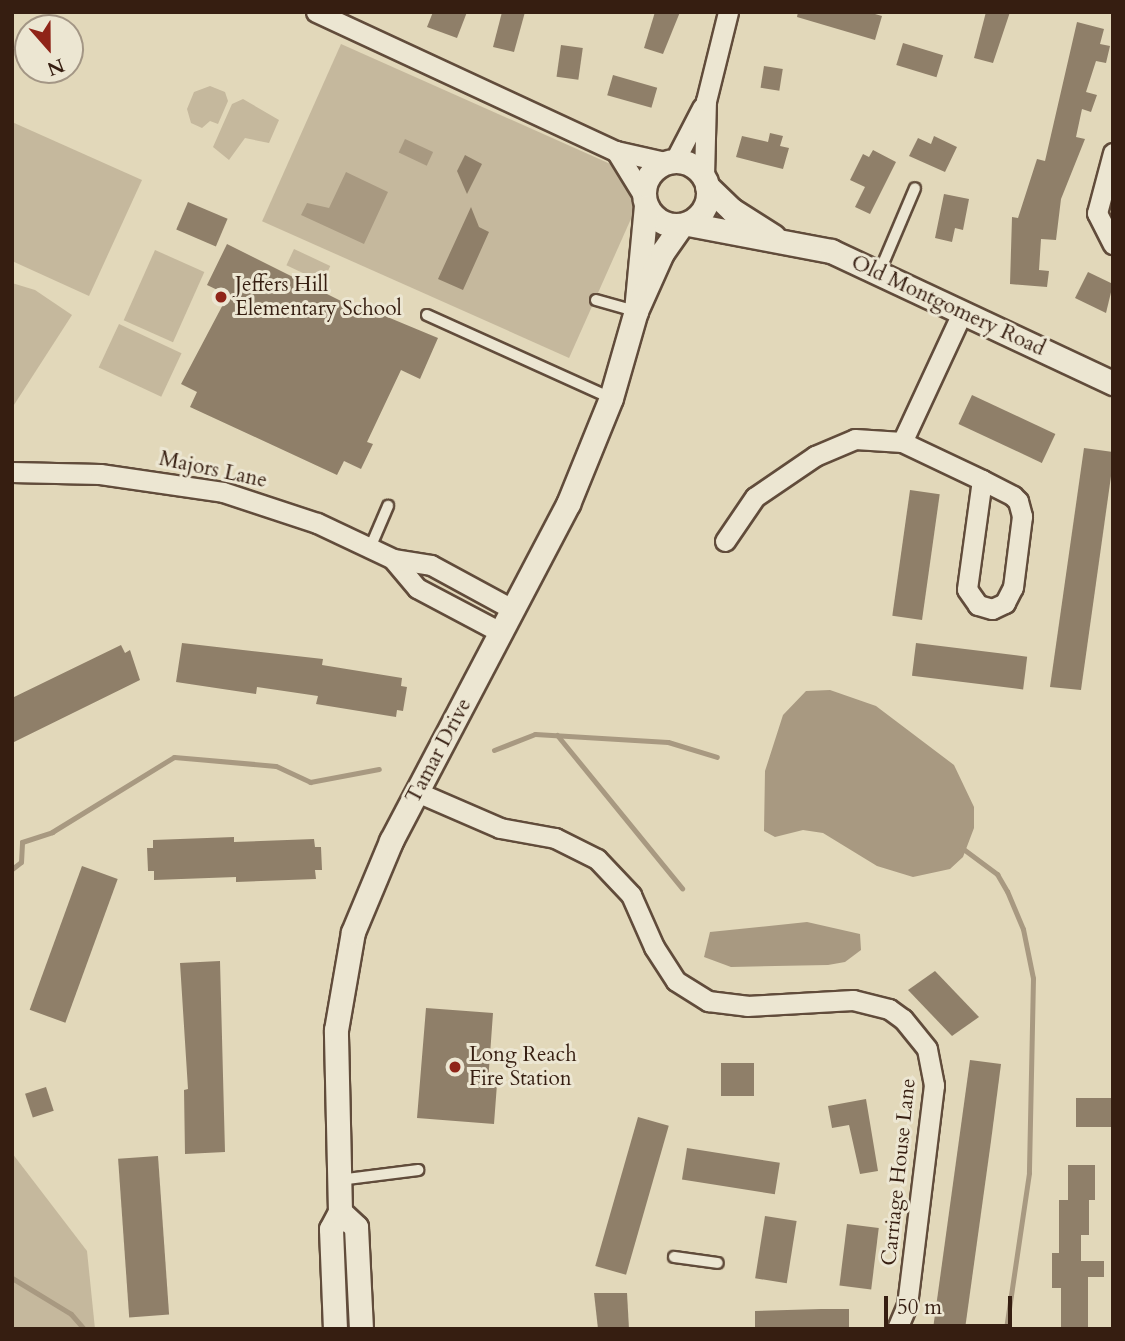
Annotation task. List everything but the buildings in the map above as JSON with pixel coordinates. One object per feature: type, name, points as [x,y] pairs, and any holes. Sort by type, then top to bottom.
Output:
[{"type":"street","points":[[316,12],[342,17],[615,151],[670,161],[706,181]]},
{"type":"street","points":[[615,151],[644,201],[661,223],[684,225],[706,205],[706,101],[728,12]]},
{"type":"street","points":[[644,201],[650,174],[670,161],[706,101]]},
{"type":"street","points":[[1113,153],[1097,213],[1113,244]]},
{"type":"street","name":"Old Montgomery Road","points":[[706,181],[732,210],[779,240]]},
{"type":"street","name":"Tamar Drive","points":[[636,312],[644,201]]},
{"type":"street","name":"Old Montgomery Road","points":[[684,225],[831,251],[1113,383]]},
{"type":"street","name":"Tamar Drive","points":[[335,1329],[331,1230],[340,1212],[336,1030],[342,978],[370,888],[417,792],[568,505],[611,398],[636,312],[662,253],[684,225]]},
{"type":"street","points":[[902,442],[962,313]]},
{"type":"street","points":[[724,541],[755,496],[815,456],[855,439],[902,442],[982,480],[1013,496],[1022,516],[1013,587],[1006,603],[992,609],[978,605],[967,589],[982,480]]},
{"type":"street","name":"Majors Lane","points":[[12,472],[183,483],[265,503],[393,559],[431,565],[514,610]]},
{"type":"street","name":"Majors Lane","points":[[393,559],[416,589],[502,633]]},
{"type":"street","name":"Carriage House Lane","points":[[417,792],[500,828],[555,838],[597,859],[631,895],[653,947],[677,981],[708,1001],[747,1006],[853,1000],[889,1009],[904,1019],[927,1049],[934,1085],[907,1305],[897,1329]]},
{"type":"street","name":"Tamar Drive","points":[[340,1212],[356,1227],[361,1329]]},
{"type":"lane","points":[[879,274],[915,188]]},
{"type":"lane","points":[[596,299],[636,312]]},
{"type":"lane","points":[[427,315],[611,398]]},
{"type":"lane","points":[[370,548],[388,506]]},
{"type":"lane","points":[[338,1180],[418,1170]]},
{"type":"lane","points":[[674,1257],[718,1264]]},
{"type":"shaded area","points":[[341,44],[648,181],[569,358],[262,221]]},
{"type":"shaded area","points":[[210,86],[225,92],[228,101],[218,124],[210,121],[202,128],[191,123],[187,109],[194,92]]},
{"type":"shaded area","points":[[243,99],[279,120],[269,143],[245,138],[229,160],[213,147],[232,104]]},
{"type":"shaded area","points":[[12,122],[142,180],[89,296],[12,261]]},
{"type":"shaded area","points":[[405,139],[433,152],[427,166],[399,153]]},
{"type":"shaded area","points":[[346,172],[388,192],[364,244],[301,215],[307,203],[329,208]]},
{"type":"shaded area","points":[[294,249],[330,266],[323,282],[286,265]]},
{"type":"shaded area","points":[[155,250],[204,272],[173,342],[124,320]]},
{"type":"shaded area","points":[[12,283],[35,290],[72,315],[12,408]]},
{"type":"shaded area","points":[[119,324],[182,353],[161,397],[99,368]]},
{"type":"shaded area","points":[[830,690],[876,706],[954,765],[974,807],[974,828],[963,857],[950,869],[913,877],[877,866],[823,833],[803,830],[775,837],[764,831],[765,771],[783,715],[806,691]]},
{"type":"shaded area","points":[[807,922],[860,934],[861,950],[845,962],[828,965],[731,967],[704,957],[710,932]]},
{"type":"shaded area","points":[[12,1153],[87,1251],[95,1329],[12,1329]]},
{"type":"waterway","points":[[494,750],[535,734],[668,742],[717,757]]},
{"type":"waterway","points":[[557,735],[682,888]]},
{"type":"waterway","points":[[12,869],[21,862],[22,842],[52,832],[174,757],[276,766],[310,782],[379,769]]},
{"type":"waterway","points":[[962,848],[997,874],[1007,891],[1023,929],[1033,978],[1029,1173],[1006,1329]]},
{"type":"waterway","points":[[12,1278],[71,1314],[84,1329]]},
{"type":"place","name":"Jeffers Hill Elementary School","points":[[221,297]]},
{"type":"place","name":"Long Reach Fire Station","points":[[455,1067]]}]
